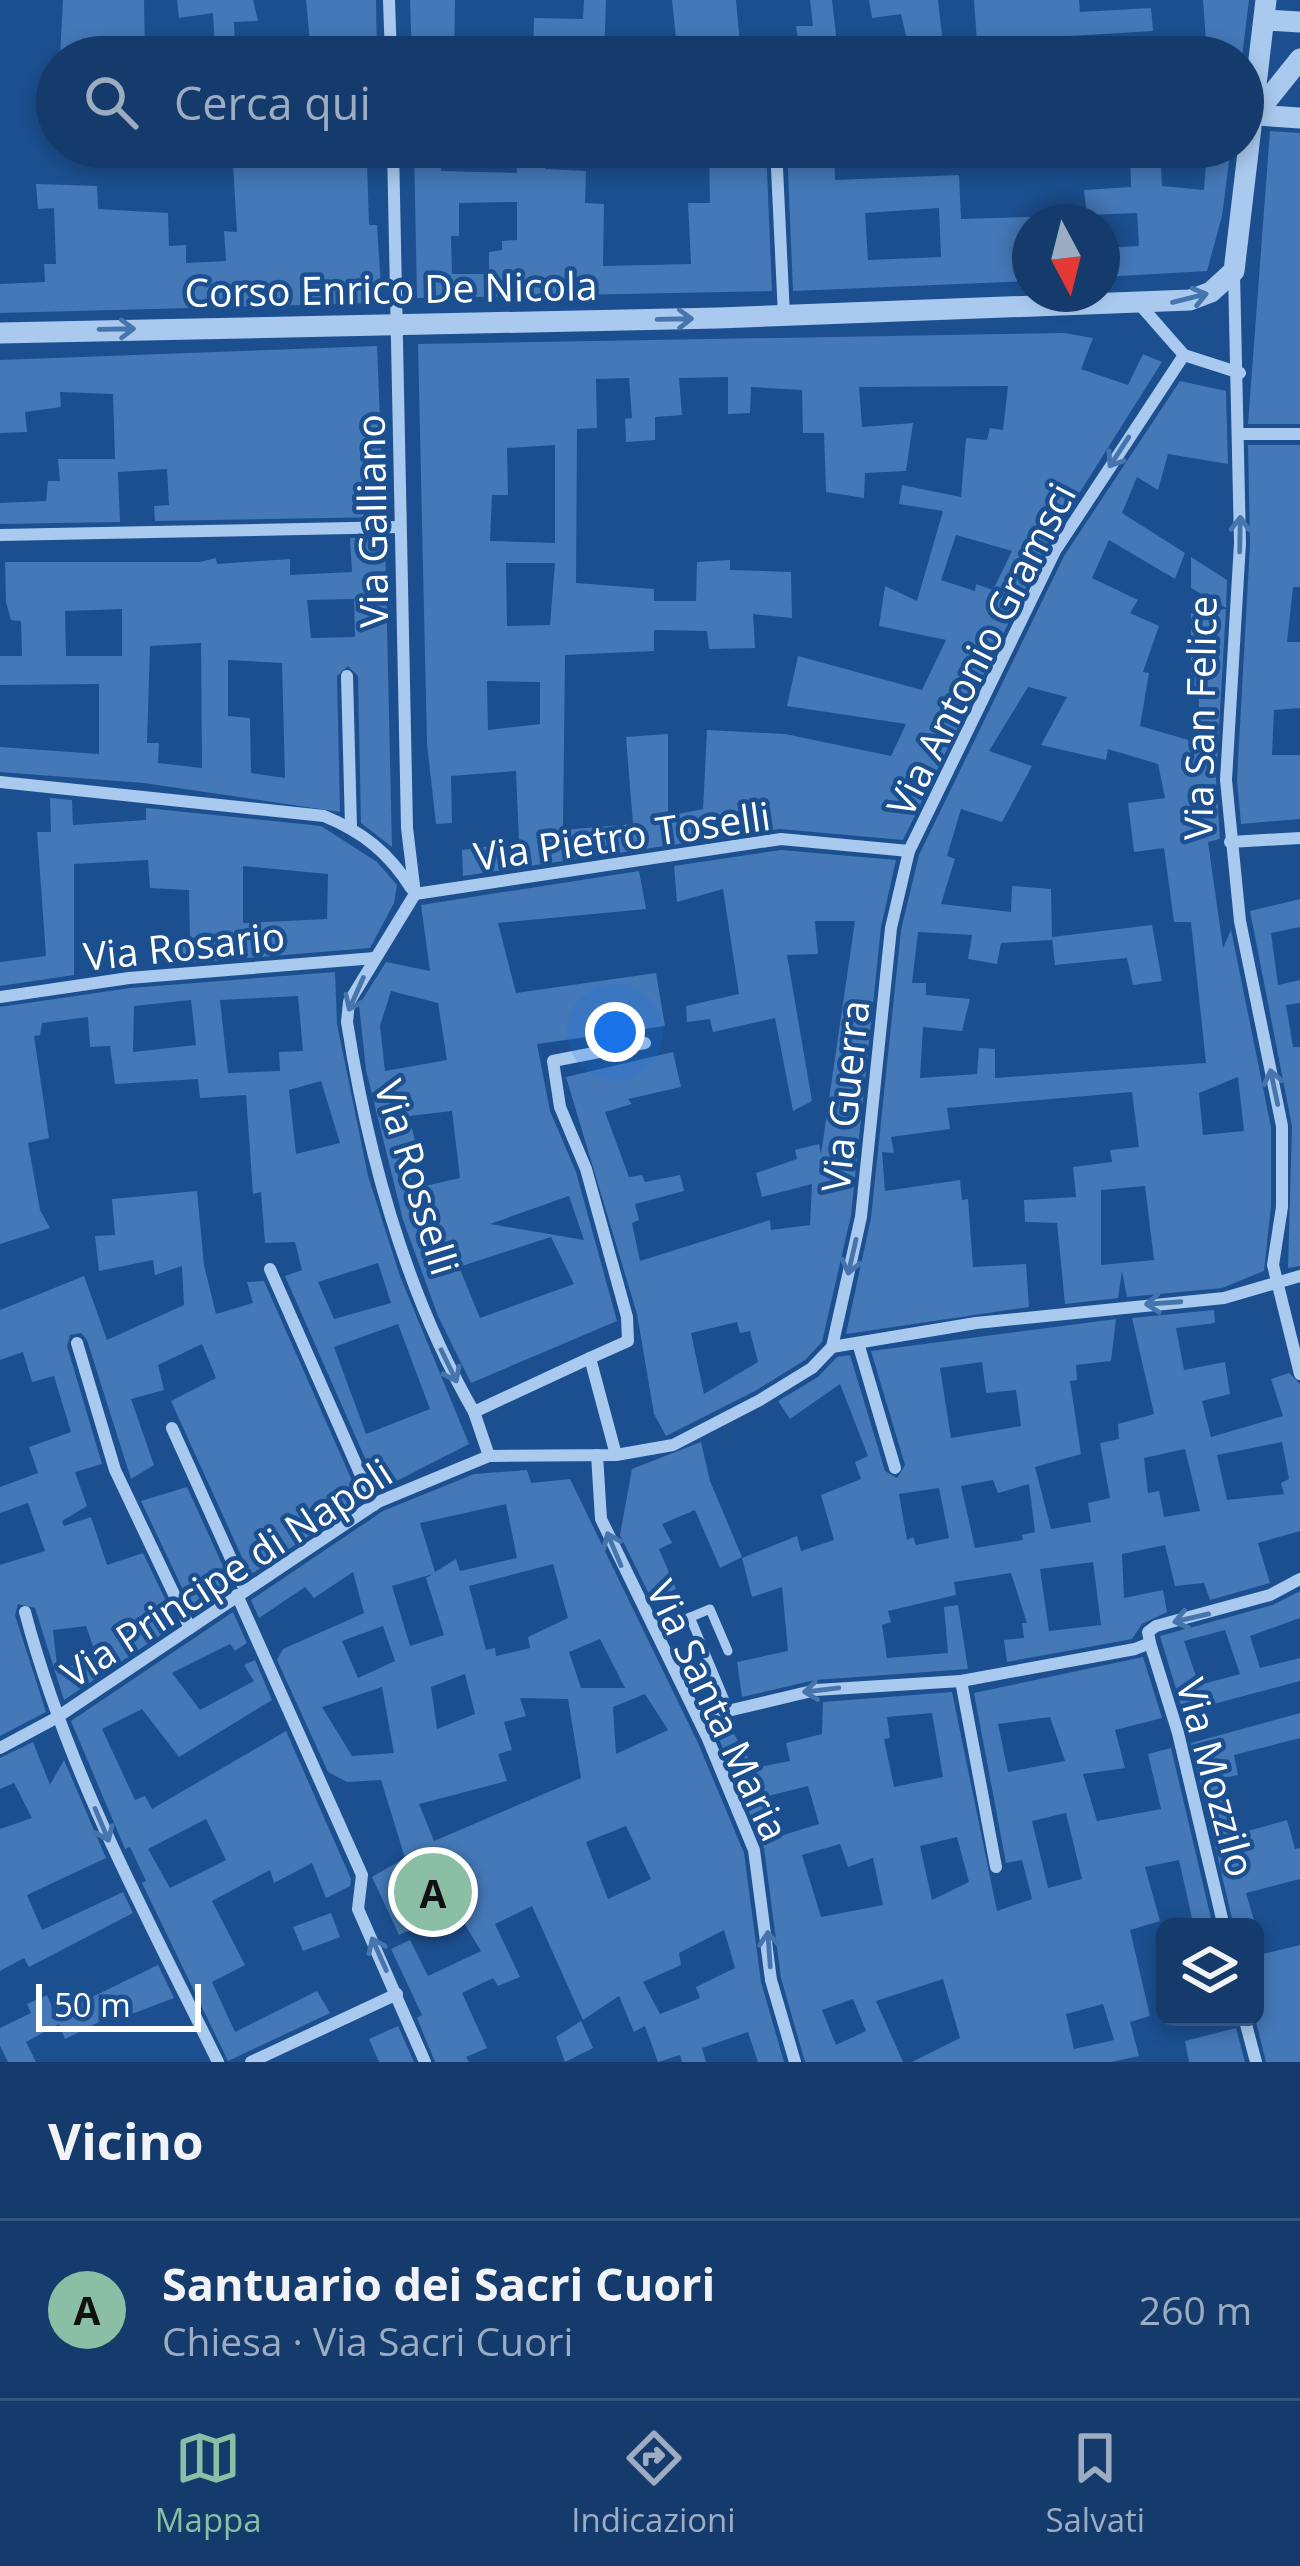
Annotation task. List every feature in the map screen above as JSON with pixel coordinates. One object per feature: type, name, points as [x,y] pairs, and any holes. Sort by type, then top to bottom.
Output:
[{"type":"street","points":[[389,0],[390,36]]},
{"type":"street","points":[[1265,10],[1300,22]]},
{"type":"street","points":[[1264,105],[1300,59]]},
{"type":"street","points":[[1264,116],[1300,118]]},
{"type":"street","name":"Via Galliano","points":[[393,168],[407,828],[416,894]]},
{"type":"street","points":[[777,168],[784,316]]},
{"type":"street","name":"Via San Felice","points":[[1249,168],[1234,272],[1241,434],[1226,780],[1240,921],[1282,1126],[1283,1189],[1273,1265],[1300,1374]]},
{"type":"street","name":"Corso Enrico De Nicola","points":[[0,333],[1141,306],[1190,300],[1211,292],[1234,272]]},
{"type":"street","points":[[1141,306],[1184,355],[1240,374]]},
{"type":"street","name":"Via Antonio Gramsci","points":[[909,851],[1055,551],[1184,355]]},
{"type":"street","points":[[1241,434],[1300,434]]},
{"type":"street","points":[[0,536],[400,527]]},
{"type":"street","points":[[347,676],[351,827]]},
{"type":"street","points":[[0,782],[324,817],[351,827],[392,857],[416,894]]},
{"type":"street","points":[[1231,842],[1300,838]]},
{"type":"street","name":"Via Pietro Toselli","points":[[416,894],[781,839],[897,845],[909,851]]},
{"type":"street","name":"Via Guerra","points":[[832,1347],[861,1217],[891,928],[909,851]]},
{"type":"street","name":"Via Rosselli","points":[[416,894],[349,1002],[359,1094],[376,1171],[445,1362],[475,1412],[489,1456]]},
{"type":"street","name":"Via Rosario","points":[[0,997],[129,978],[375,958]]},
{"type":"street","points":[[475,1412],[628,1341],[627,1317],[586,1169],[560,1107],[553,1060],[645,1043]]},
{"type":"street","points":[[270,1269],[374,1505]]},
{"type":"street","points":[[489,1456],[616,1455],[673,1444],[812,1368],[832,1347],[1065,1312],[1224,1298],[1300,1276]]},
{"type":"street","points":[[77,1343],[116,1470],[190,1628]]},
{"type":"street","points":[[857,1343],[895,1468]]},
{"type":"street","points":[[590,1358],[616,1455]]},
{"type":"street","points":[[172,1428],[362,1875],[358,1909],[425,2062]]},
{"type":"street","name":"Via Santa Maria","points":[[597,1455],[601,1519],[698,1718],[754,1850],[771,1980],[795,2062]]},
{"type":"street","name":"Via Principe di Napoli","points":[[0,1748],[56,1718],[374,1505],[489,1456]]},
{"type":"street","points":[[698,1718],[816,1690],[961,1681],[1150,1643],[1148,1632],[1156,1626],[1270,1595],[1300,1579]]},
{"type":"street","points":[[26,1612],[56,1718],[119,1865],[218,2062]]},
{"type":"street","name":"Via Mozzilo","points":[[1150,1643],[1178,1733],[1222,1918]]},
{"type":"street","points":[[961,1681],[996,1867]]},
{"type":"street","points":[[251,2062],[397,1994]]},
{"type":"street","points":[[1246,2026],[1256,2062]]},
{"type":"lane","points":[[655,1632],[710,1609],[728,1651]]},
{"type":"lane","points":[[690,1617],[728,1710]]},
{"type":"building","points":[[63,0],[144,0],[145,36],[61,36]]},
{"type":"building","points":[[177,0],[253,0],[258,21],[234,22],[235,36],[214,36],[213,13],[179,18]]},
{"type":"building","points":[[306,0],[376,0],[377,36],[309,36]]},
{"type":"building","points":[[410,0],[455,0],[454,36],[411,36]]},
{"type":"building","points":[[584,0],[606,0],[605,36],[534,36],[534,18],[583,19]]},
{"type":"building","points":[[672,0],[736,0],[739,36],[676,36]]},
{"type":"building","points":[[810,0],[832,0],[836,36],[798,36],[796,26],[813,26]]},
{"type":"building","points":[[869,0],[938,0],[942,36],[906,36],[901,14],[872,18]]},
{"type":"building","points":[[974,0],[1079,0],[1080,12],[1151,8],[1153,31],[977,36]]},
{"type":"building","points":[[1203,0],[1249,0],[1245,36],[1206,36]]},
{"type":"building","points":[[1270,131],[1300,133],[1300,424],[1248,424]]},
{"type":"building","points":[[233,168],[367,168],[369,225],[377,225],[382,303],[0,313],[0,284],[45,282],[44,264],[56,264],[54,208],[38,209],[36,184],[97,186],[98,209],[168,213],[169,246],[186,245],[186,263],[226,261],[224,231],[237,232]]},
{"type":"building","points":[[414,168],[586,171],[585,203],[604,204],[603,266],[691,264],[688,203],[710,203],[709,168],[767,168],[772,291],[417,298]],"holes":[[[517,202],[517,240],[502,241],[502,250],[489,252],[489,274],[452,274],[451,236],[459,236],[459,203]]]},
{"type":"building","points":[[788,168],[835,168],[835,180],[959,175],[961,219],[1012,218],[1012,282],[793,291]],"holes":[[[939,208],[941,257],[868,260],[865,213]]]},
{"type":"building","points":[[1131,168],[1161,168],[1162,186],[1204,190],[1206,168],[1228,168],[1207,271],[1120,276],[1120,247],[1139,246],[1137,213],[1120,214],[1120,204],[1086,204],[1084,190],[1131,187]]},
{"type":"building","points":[[1064,333],[1093,338],[1081,369],[1128,385],[1143,354],[1162,362],[1046,546],[903,840],[780,829],[463,876],[462,850],[519,842],[516,771],[451,776],[452,823],[436,824],[427,744],[418,344]],"holes":[[[728,377],[728,414],[750,413],[751,387],[802,390],[803,433],[824,433],[826,492],[864,498],[865,473],[906,471],[913,423],[862,427],[859,387],[1008,386],[1003,430],[990,428],[987,440],[966,438],[961,497],[902,485],[899,504],[943,511],[917,601],[885,586],[879,626],[946,640],[922,690],[798,656],[787,706],[906,724],[891,756],[785,734],[707,730],[703,809],[668,816],[668,734],[626,737],[633,824],[563,830],[565,655],[654,651],[654,630],[707,631],[709,649],[755,648],[753,614],[792,618],[791,572],[730,570],[730,560],[697,562],[696,601],[654,601],[654,589],[576,583],[577,429],[597,428],[596,379],[629,378],[632,418],[625,419],[626,442],[655,440],[655,417],[682,415],[679,378]],[[555,445],[555,543],[490,541],[492,495],[508,495],[507,448]],[[956,535],[1012,551],[993,590],[976,584],[975,591],[941,580]],[[506,563],[555,563],[550,625],[507,626]],[[487,681],[540,682],[540,724],[488,730]]]},
{"type":"building","points":[[377,346],[384,517],[155,521],[154,506],[169,505],[167,469],[118,472],[120,522],[0,524],[0,503],[46,501],[48,481],[60,481],[58,459],[115,459],[113,394],[60,392],[61,407],[25,412],[27,432],[0,433],[0,360]]},
{"type":"building","points":[[1180,381],[1226,391],[1228,464],[1168,454],[1158,490],[1137,477],[1122,513],[1185,553],[1175,579],[1109,540],[1092,578],[1138,600],[1130,613],[1159,626],[1143,672],[1149,673],[1140,726],[1199,743],[1199,698],[1191,696],[1191,613],[1226,609],[1216,779],[1220,839],[1208,842],[1223,948],[1231,930],[1271,1127],[1271,1206],[1264,1271],[1222,1288],[1127,1297],[1122,1271],[1118,1298],[1065,1304],[1057,1223],[1025,1222],[1024,1200],[1076,1197],[1073,1167],[1112,1162],[1110,1150],[1139,1147],[1132,1092],[947,1108],[950,1129],[891,1137],[894,1153],[882,1152],[885,1191],[960,1180],[962,1200],[968,1199],[973,1267],[1026,1264],[1029,1307],[846,1334],[871,1218],[901,930],[919,855],[1064,556]],"holes":[[[1028,687],[1067,697],[1041,745],[1106,760],[1108,749],[1158,764],[1165,798],[1128,803],[1134,852],[1164,848],[1174,922],[1191,922],[1206,1063],[995,1078],[995,1049],[979,1048],[977,1074],[920,1078],[923,1027],[962,1031],[970,999],[926,995],[926,983],[912,983],[918,932],[972,935],[968,959],[997,964],[1001,943],[1052,940],[1051,889],[1012,886],[1011,912],[941,904],[955,859],[947,856],[961,809],[1002,822],[1032,766],[989,751]],[[1238,1077],[1244,1131],[1203,1135],[1199,1093]],[[1145,1186],[1154,1260],[1101,1265],[1101,1190]]]},
{"type":"building","points":[[1248,445],[1300,445],[1300,587],[1293,587],[1287,642],[1300,642],[1300,708],[1274,710],[1272,755],[1300,755],[1300,819],[1241,824],[1237,780],[1250,544]]},
{"type":"building","points":[[350,538],[385,538],[392,847],[361,823],[358,676],[348,666],[337,676],[340,812],[144,783],[0,772],[0,747],[99,754],[99,684],[0,685],[0,656],[22,656],[21,621],[11,620],[6,602],[5,562],[200,562],[216,558],[217,564],[290,559],[290,575],[352,572]],"holes":[[[354,599],[355,637],[311,638],[307,600]],[[122,609],[122,656],[66,656],[65,611]],[[201,643],[202,768],[158,763],[159,743],[147,743],[150,646]],[[228,660],[282,663],[285,778],[251,773],[250,718],[228,716]]]},
{"type":"building","points":[[1191,557],[1227,580],[1226,608],[1191,588]]},
{"type":"building","points":[[50,798],[72,800],[73,825],[146,820],[146,808],[321,826],[377,862],[397,885],[394,903],[370,948],[174,964],[174,942],[190,940],[189,890],[150,888],[148,860],[74,864],[74,975],[0,986],[0,962],[46,956],[37,832],[51,832]],"holes":[[[243,866],[328,874],[327,919],[243,923]]]},
{"type":"building","points":[[781,850],[896,860],[881,927],[851,1215],[822,1342],[805,1360],[755,1391],[666,1436],[654,1414],[637,1314],[566,1077],[673,1052],[681,1087],[628,1099],[632,1104],[605,1112],[629,1177],[642,1175],[645,1182],[680,1175],[684,1191],[635,1204],[639,1220],[632,1223],[640,1261],[770,1220],[771,1230],[810,1225],[812,1184],[762,1197],[756,1173],[797,1159],[795,1150],[819,1144],[821,1154],[855,921],[815,921],[818,954],[787,955],[812,1101],[793,1111],[775,1018],[713,1032],[710,1019],[687,1022],[686,1006],[739,994],[723,889],[677,902],[674,866]],"holes":[[[737,1322],[740,1333],[750,1331],[758,1362],[704,1394],[691,1333]]]},
{"type":"building","points":[[639,871],[646,909],[498,923],[516,993],[656,973],[665,1026],[537,1044],[550,1111],[576,1172],[617,1321],[471,1383],[438,1316],[403,1220],[366,1070],[359,1005],[386,962],[430,971],[421,905]],"holes":[[[391,991],[438,1003],[447,1060],[385,1071],[380,1026]],[[452,1111],[460,1178],[412,1189],[408,1153],[417,1149],[409,1116]],[[569,1196],[584,1240],[490,1224]],[[551,1237],[574,1284],[480,1318],[459,1267]]]},
{"type":"building","points":[[1300,899],[1300,927],[1271,933],[1278,985],[1300,980],[1300,1003],[1286,1005],[1293,1047],[1300,1047],[1300,1266],[1288,1268],[1292,1126],[1250,911]]},
{"type":"building","points":[[1152,925],[1162,981],[1133,985],[1127,958],[1055,965],[1052,937]]},
{"type":"building","points":[[335,972],[337,1024],[368,1176],[400,1276],[469,1444],[379,1490],[285,1276],[302,1270],[295,1242],[265,1243],[261,1192],[253,1194],[246,1095],[200,1098],[198,1079],[115,1084],[110,1046],[90,1047],[88,1017],[42,1023],[40,1035],[34,1036],[49,1138],[28,1143],[40,1210],[50,1228],[0,1244],[0,1007],[130,988]],"holes":[[[298,996],[303,1051],[279,1052],[280,1071],[228,1073],[220,1000]],[[191,1000],[196,1045],[133,1052],[134,1006]],[[321,1081],[340,1143],[296,1154],[289,1090]],[[378,1263],[391,1303],[334,1319],[318,1282]],[[398,1324],[430,1409],[366,1434],[334,1347]]]},
{"type":"building","points":[[197,1191],[204,1265],[216,1314],[253,1303],[247,1282],[264,1281],[361,1501],[250,1575],[171,1401],[216,1378],[202,1344],[158,1365],[164,1390],[131,1399],[154,1465],[131,1479],[87,1340],[81,1333],[70,1335],[67,1346],[102,1464],[75,1472],[87,1506],[62,1521],[64,1526],[91,1517],[107,1565],[143,1553],[177,1624],[64,1700],[35,1608],[18,1604],[15,1615],[46,1712],[0,1736],[0,1565],[45,1551],[28,1503],[0,1513],[0,1487],[38,1473],[29,1447],[71,1432],[54,1376],[32,1382],[23,1352],[0,1360],[0,1310],[84,1276],[107,1340],[184,1305],[182,1266],[155,1275],[153,1260],[99,1271],[95,1236],[115,1235],[112,1199]],"holes":[[[86,1626],[95,1652],[58,1674],[53,1630]]]},
{"type":"building","points":[[1214,1310],[1215,1323],[1176,1328],[1184,1370],[1225,1362],[1230,1394],[1202,1401],[1211,1437],[1283,1416],[1271,1379],[1289,1373],[1300,1384],[1300,1531],[1258,1543],[1270,1583],[1210,1600],[1204,1583],[1175,1586],[1165,1545],[1122,1554],[1124,1598],[1163,1590],[1167,1612],[1142,1624],[1132,1639],[1007,1662],[1004,1640],[1024,1638],[1022,1623],[1027,1623],[1011,1573],[954,1582],[956,1595],[888,1611],[891,1622],[882,1625],[887,1658],[948,1653],[944,1607],[958,1605],[968,1669],[815,1680],[742,1697],[737,1662],[788,1651],[782,1587],[752,1597],[742,1558],[797,1536],[801,1551],[834,1540],[821,1495],[861,1479],[855,1462],[868,1456],[840,1384],[790,1419],[778,1401],[818,1377],[837,1357],[850,1355],[885,1471],[897,1478],[905,1465],[871,1351],[1116,1319],[1111,1361],[1076,1365],[1077,1380],[1070,1381],[1081,1454],[1035,1467],[1051,1529],[1091,1522],[1088,1503],[1110,1498],[1100,1443],[1119,1439],[1118,1424],[1154,1414],[1132,1318]],"holes":[[[982,1362],[986,1393],[1016,1390],[1021,1426],[951,1438],[940,1368]],[[1282,1442],[1289,1479],[1281,1483],[1284,1494],[1227,1500],[1217,1455]],[[1185,1449],[1200,1511],[1164,1517],[1159,1491],[1148,1493],[1144,1458]],[[993,1480],[998,1493],[1029,1484],[1035,1532],[1022,1535],[1023,1540],[975,1548],[961,1486]],[[939,1488],[949,1538],[916,1545],[913,1537],[907,1540],[899,1494]],[[1093,1562],[1101,1625],[1049,1631],[1040,1569]]]},
{"type":"building","points":[[701,1442],[710,1481],[742,1557],[720,1568],[695,1510],[662,1524],[672,1543],[659,1549],[676,1589],[652,1600],[620,1535],[632,1469]]},
{"type":"building","points":[[527,1470],[531,1483],[570,1479],[698,1743],[744,1853],[761,1982],[784,2062],[758,2062],[748,2032],[702,2048],[706,2062],[682,2062],[680,2055],[658,2062],[645,2026],[634,2032],[619,1996],[583,2020],[532,1906],[495,1924],[520,1977],[498,1986],[493,1978],[462,1993],[487,2048],[466,2057],[469,2062],[435,2062],[417,2018],[422,2015],[391,1949],[410,1940],[428,1976],[481,1951],[456,1910],[399,1935],[372,1877],[405,1858],[381,1780],[347,1782],[328,1772],[277,1660],[283,1649],[364,1613],[353,1572],[314,1598],[305,1587],[259,1618],[251,1600],[383,1511],[474,1474]],"holes":[[[506,1504],[517,1558],[460,1571],[456,1559],[435,1572],[420,1523]],[[553,1564],[568,1618],[528,1637],[530,1648],[496,1656],[495,1648],[486,1650],[469,1586]],[[433,1574],[426,1578],[444,1635],[410,1646],[392,1586]],[[383,1626],[395,1661],[358,1678],[342,1641]],[[600,1639],[625,1688],[581,1688],[569,1652]],[[465,1674],[475,1714],[437,1729],[431,1687]],[[382,1687],[394,1753],[352,1756],[322,1707]],[[645,1694],[668,1730],[616,1754],[613,1707]],[[520,1698],[568,1699],[581,1778],[434,1841],[419,1804],[507,1781],[498,1754],[512,1750],[504,1722],[526,1716]],[[626,1826],[651,1879],[608,1899],[586,1842]],[[724,1930],[735,1968],[696,1987],[700,1998],[660,2014],[643,1982],[681,1965],[679,1953]]]},
{"type":"building","points":[[187,1487],[232,1586],[194,1613],[141,1501]]},
{"type":"building","points":[[1300,1591],[1300,1618],[1250,1636],[1260,1668],[1300,1658],[1300,1681],[1183,1712],[1160,1636],[1273,1605]],"holes":[[[1225,1630],[1240,1674],[1199,1685],[1184,1641]]]},
{"type":"building","points":[[233,1612],[247,1643],[235,1651],[230,1644],[172,1673],[200,1710],[254,1681],[244,1665],[255,1660],[272,1700],[179,1757],[142,1709],[102,1729],[135,1800],[145,1796],[152,1809],[286,1731],[350,1886],[326,1898],[312,1863],[274,1883],[270,1870],[212,1901],[245,1965],[212,1982],[235,2032],[317,1991],[330,2013],[228,2061],[142,1883],[146,1881],[130,1847],[125,1849],[71,1721]],"holes":[[[206,1819],[226,1860],[170,1888],[148,1849]]]},
{"type":"building","points":[[1143,1657],[1162,1718],[1115,1730],[1125,1768],[1083,1774],[1097,1821],[1161,1809],[1148,1754],[1171,1748],[1211,1918],[1192,1918],[1179,1860],[1145,1867],[1159,1918],[1130,1930],[1150,2016],[1130,2022],[1139,2056],[1111,2062],[912,2062],[960,2038],[943,1979],[876,2001],[903,2062],[805,2062],[781,1978],[764,1848],[719,1739],[734,1734],[754,1768],[790,1761],[786,1743],[822,1734],[823,1702],[952,1692],[997,1911],[1032,1899],[1022,1860],[1006,1863],[974,1693]],"holes":[[[932,1713],[943,1777],[894,1787],[884,1739],[890,1738],[887,1717]],[[1050,1717],[1065,1761],[1008,1772],[998,1724]],[[808,1786],[819,1824],[780,1836],[764,1797]],[[1066,1813],[1082,1879],[1048,1888],[1032,1821]],[[957,1837],[969,1882],[932,1900],[920,1846]],[[840,1844],[848,1867],[873,1858],[883,1905],[821,1917],[802,1855]],[[853,1999],[866,2031],[836,2045],[822,2010]],[[1103,2004],[1114,2040],[1074,2049],[1066,2014]]]},
{"type":"building","points":[[1300,1713],[1300,1738],[1234,1755],[1238,1775],[1219,1779],[1229,1829],[1236,1828],[1237,1834],[1287,1820],[1295,1849],[1300,1848],[1300,1879],[1246,1893],[1253,1918],[1232,1918],[1191,1743]]},
{"type":"building","points":[[33,1742],[50,1785],[64,1760],[106,1858],[27,1895],[42,1930],[123,1892],[133,1913],[29,1967],[24,1958],[0,1971],[0,1829],[32,1818],[14,1783],[0,1789],[0,1758]]},
{"type":"building","points":[[331,1913],[340,1937],[303,1951],[293,1927]]},
{"type":"building","points":[[1300,1945],[1300,2062],[1266,2062],[1257,2026],[1264,2026],[1264,1954]]},
{"type":"building","points":[[158,1965],[174,1998],[116,2020],[113,2015],[65,2039],[55,2015]]},
{"type":"building","points":[[47,1995],[59,2024],[26,2042],[36,2062],[8,2062],[0,2046],[0,2028],[31,2013],[27,2004]]},
{"type":"building","points":[[581,2021],[593,2048],[565,2062],[556,2037]]},
{"type":"building","points":[[398,2026],[414,2062],[379,2062],[369,2039]]},
{"type":"building","points":[[1236,2028],[1245,2062],[1189,2062],[1185,2041]]},
{"type":"place","name":"Santuario dei Sacri Cuori","points":[[433,1892]]}]
